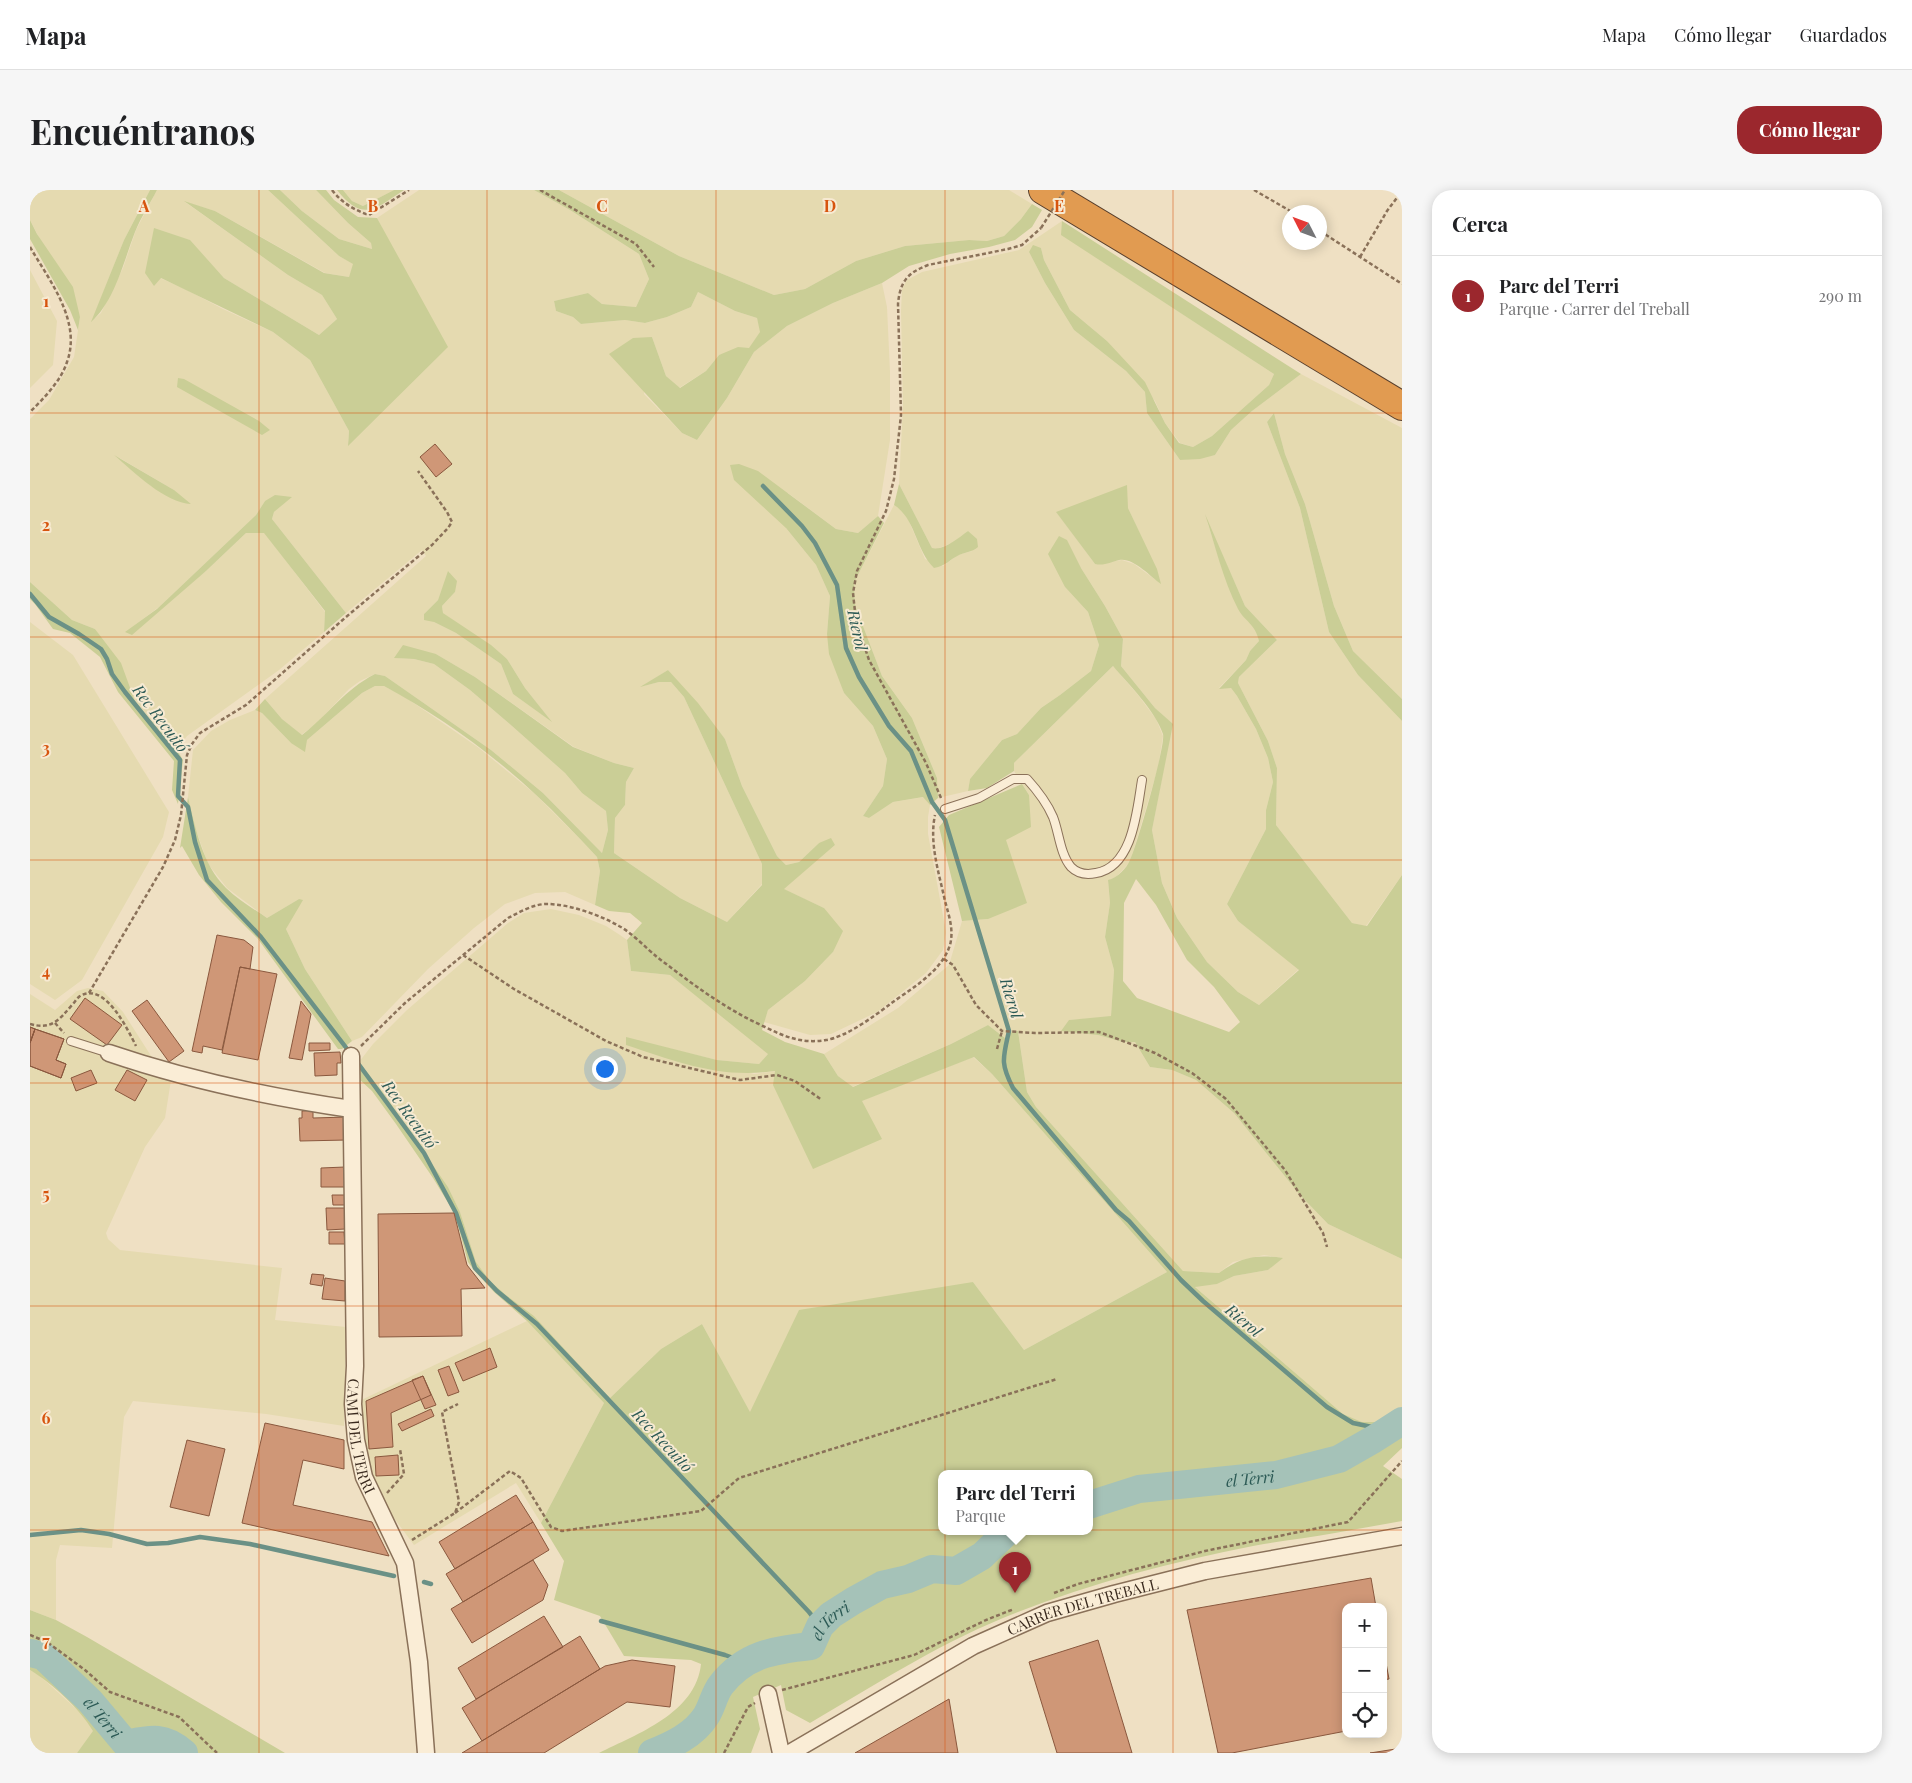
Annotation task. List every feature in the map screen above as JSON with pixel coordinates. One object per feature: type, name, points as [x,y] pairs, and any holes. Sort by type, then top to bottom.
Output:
[{"type":"highway","points":[[1044,190],[1402,406]]},
{"type":"highway","points":[[1075,190],[1402,386]]},
{"type":"street","points":[[109,1052],[146,1065],[240,1090],[351,1109]]},
{"type":"street","name":"CAMÍ DEL TERRI","points":[[351,1056],[355,1366],[353,1404],[356,1440],[364,1477],[405,1563],[417,1644],[426,1753]]},
{"type":"street","name":"CARRER DEL TREBALL","points":[[790,1753],[973,1646],[1047,1613],[1205,1571],[1402,1536]]},
{"type":"street","points":[[768,1694],[781,1753]]},
{"type":"lane","points":[[945,809],[979,798],[1013,778],[1027,779],[1040,794],[1052,816],[1065,855],[1072,868],[1085,875],[1104,872],[1118,860],[1134,833],[1142,780]]},
{"type":"lane","points":[[71,1041],[109,1052]]},
{"type":"path","points":[[332,190],[338,198],[355,210],[370,215],[409,190]]},
{"type":"path","points":[[540,190],[636,244],[654,267]]},
{"type":"path","points":[[351,1056],[405,1003],[508,918],[527,908],[546,904],[569,907],[622,926],[638,942],[708,995],[753,1022],[787,1038],[807,1042],[828,1040],[851,1030],[890,1004],[934,970],[944,959],[950,944],[952,929],[937,868],[932,831],[935,816],[945,809],[926,763],[869,660],[856,621],[853,594],[857,571],[886,511],[894,479],[901,415],[899,290],[906,278],[915,270],[928,265],[1022,245],[1042,228],[1065,190]]},
{"type":"path","points":[[1254,190],[1282,206]]},
{"type":"path","points":[[1360,257],[1387,211],[1402,191]]},
{"type":"path","points":[[1327,235],[1402,284]]},
{"type":"path","points":[[30,247],[64,306],[71,344],[67,362],[60,374],[42,400],[30,412]]},
{"type":"path","points":[[89,994],[163,868],[175,840],[182,815],[188,755],[192,744],[200,733],[246,705],[432,545],[452,522],[418,471]]},
{"type":"path","points":[[463,955],[514,989],[606,1041],[643,1057],[740,1080],[777,1075],[794,1081],[822,1100]]},
{"type":"path","points":[[944,959],[953,965],[976,1005],[1002,1032],[1099,1032],[1155,1053],[1192,1073],[1226,1099],[1285,1170],[1323,1233],[1326,1247]]},
{"type":"path","points":[[30,1024],[41,1027],[56,1023],[80,996],[89,994],[102,998],[123,1020],[146,1065]]},
{"type":"path","points":[[997,1049],[1002,1032]]},
{"type":"path","points":[[400,1551],[416,1536],[455,1513],[510,1471],[521,1478],[551,1527],[562,1532],[701,1511],[739,1478],[1057,1379]]},
{"type":"path","points":[[455,1513],[459,1502],[442,1412],[458,1404]]},
{"type":"path","points":[[379,1507],[386,1494],[404,1474],[400,1449]]},
{"type":"path","points":[[30,1635],[47,1642],[110,1692],[179,1718],[217,1753]]},
{"type":"shaded area","points":[[30,190],[150,190],[124,240],[92,321],[101,313],[123,268],[136,230],[157,190],[268,190],[339,256],[354,264],[349,277],[325,273],[215,211],[185,202],[288,275],[322,295],[337,319],[319,335],[224,278],[189,240],[154,229],[154,285],[160,278],[185,289],[273,332],[310,360],[349,431],[348,445],[397,257],[377,218],[419,190],[534,190],[570,210],[639,254],[649,279],[636,307],[602,304],[588,293],[554,301],[556,311],[573,317],[581,324],[625,320],[645,323],[667,317],[691,307],[698,292],[735,311],[757,318],[761,332],[749,349],[719,355],[706,371],[679,388],[666,376],[652,337],[644,394],[682,433],[697,440],[727,398],[754,352],[787,326],[833,303],[882,283],[887,307],[890,372],[890,440],[878,516],[858,533],[836,529],[788,493],[786,528],[816,565],[830,596],[827,634],[844,693],[873,726],[887,759],[883,786],[863,816],[869,818],[893,802],[924,797],[930,805],[928,834],[946,932],[943,950],[926,973],[877,1012],[831,1034],[810,1035],[764,1022],[768,1010],[805,981],[833,952],[824,908],[783,889],[835,845],[819,843],[799,862],[786,865],[777,856],[742,786],[725,739],[668,670],[643,686],[659,682],[671,682],[684,697],[762,864],[762,884],[727,922],[680,898],[614,853],[615,818],[625,805],[626,782],[634,768],[614,763],[574,747],[475,677],[436,654],[395,658],[414,659],[434,664],[470,690],[565,773],[582,793],[606,811],[608,830],[602,853],[543,793],[491,750],[385,676],[375,674],[360,681],[349,689],[316,724],[301,735],[282,719],[265,699],[426,556],[422,550],[346,613],[272,519],[274,512],[291,497],[265,501],[256,515],[160,606],[206,571],[246,533],[264,532],[325,612],[324,632],[279,670],[187,736],[177,750],[136,703],[128,684],[95,629],[72,620],[30,582],[30,419],[49,400],[74,357],[80,317],[30,220]],"holes":[[[118,457],[174,490],[151,486]],[[449,571],[455,592],[442,606],[443,613],[507,659],[525,688],[550,720],[513,694],[501,664],[424,614],[438,600]]]},
{"type":"shaded area","points":[[280,190],[316,190],[348,223],[371,243],[372,249],[339,239],[302,211]]},
{"type":"shaded area","points":[[343,190],[394,190],[363,206],[352,201]]},
{"type":"shaded area","points":[[559,190],[1009,190],[1032,204],[1021,219],[1004,236],[987,241],[969,240],[905,246],[856,261],[805,289],[774,295],[679,256]]},
{"type":"shaded area","points":[[1062,221],[1062,235],[1274,374],[1269,385],[1212,436],[1193,447],[1180,443],[1165,423],[1155,401],[1107,341],[1070,310],[1044,260],[1041,248],[1029,252],[1045,283],[1074,330],[1126,371],[1145,392],[1147,413],[1180,460],[1215,455],[1231,430],[1252,411],[1301,374],[1402,428],[1402,699],[1353,651],[1334,606],[1305,504],[1285,454],[1274,413],[1267,422],[1300,508],[1329,632],[1358,675],[1402,721],[1402,875],[1366,926],[1352,923],[1276,825],[1277,768],[1268,741],[1238,683],[1239,677],[1277,640],[1245,606],[1207,521],[1222,568],[1239,610],[1257,632],[1259,641],[1250,651],[1246,660],[1219,688],[1231,688],[1256,729],[1268,758],[1273,782],[1266,810],[1266,829],[1227,904],[1238,921],[1299,969],[1259,1005],[1238,992],[1207,962],[1177,918],[1162,883],[1152,830],[1172,724],[1155,708],[1121,666],[1123,639],[1081,568],[1065,587],[1088,612],[1099,645],[1091,671],[1041,708],[1017,734],[1002,740],[970,779],[968,791],[938,798],[937,778],[912,718],[882,676],[855,605],[854,583],[894,505],[902,510],[908,519],[925,559],[943,566],[958,555],[972,551],[968,531],[954,542],[937,549],[932,548],[899,484],[903,406],[902,289],[907,280],[922,272],[1019,250]],"holes":[[[1128,508],[1156,569],[1160,583],[1134,564],[1122,560],[1095,564],[1057,513]]]},
{"type":"shaded area","points":[[30,270],[57,321],[53,365],[30,388]]},
{"type":"shaded area","points":[[30,622],[73,655],[169,812],[163,837],[82,980],[55,1000],[30,984]]},
{"type":"shaded area","points":[[1113,666],[1156,719],[1163,736],[1158,768],[1130,862],[1115,878],[1108,881],[1110,903],[1105,937],[1114,970],[1111,1017],[1069,1020],[1098,1035],[1123,1042],[1135,1042],[1150,1067],[1172,1070],[1196,1080],[1234,1113],[1300,1195],[1328,1224],[1402,1259],[1402,1407],[1379,1422],[1362,1422],[1343,1414],[1194,1286],[1217,1284],[1234,1276],[1268,1270],[1282,1258],[1264,1255],[1233,1262],[1219,1273],[1183,1271],[1036,1107],[1027,1092],[1018,1031],[1013,1031],[1005,1038],[988,1025],[951,1044],[852,1087],[838,1076],[824,1054],[898,1008],[949,965],[962,921],[988,919],[1006,840],[1029,795],[1014,771],[1014,763]]},
{"type":"shaded area","points":[[375,686],[384,686],[405,697],[479,748],[535,794],[597,857],[600,871],[595,905],[565,892],[535,893],[505,904],[474,928],[428,969],[362,1037],[352,1041],[305,969],[286,929],[299,899],[267,918],[227,888],[208,864],[196,830],[188,797],[193,750],[211,731],[230,720],[255,710],[262,713],[291,743],[307,740],[362,693]]},
{"type":"shaded area","points":[[551,909],[579,915],[606,926],[620,935],[627,940],[631,971],[670,975],[769,1053],[759,1064],[717,1060],[626,1038],[754,1074],[776,1071],[861,1101],[973,1057],[992,1074],[1167,1272],[1024,1350],[973,1282],[750,1413],[702,1324],[661,1349],[610,1398],[534,1316],[490,1281],[476,1262],[460,1212],[448,1187],[384,1094],[359,1062],[373,1044],[407,1010],[508,923],[524,913]]},
{"type":"shaded area","points":[[88,988],[103,991],[123,1012],[160,1070],[171,1080],[165,1118],[145,1147],[106,1233],[108,1239],[120,1250],[282,1268],[275,1320],[346,1327],[344,1426],[266,1414],[133,1401],[124,1417],[112,1548],[60,1545],[56,1560],[56,1620],[30,1610],[30,994],[55,1010],[77,991]]},
{"type":"shaded area","points":[[527,1321],[604,1403],[541,1523],[516,1483],[414,1545],[391,1514],[376,1502],[353,1404]]},
{"type":"shaded area","points":[[30,1670],[40,1676],[84,1716],[94,1731],[77,1753],[30,1753]]},
{"type":"green space","points":[[150,190],[157,190],[137,226],[113,292],[91,322],[124,240]]},
{"type":"green space","points":[[268,190],[280,190],[302,211],[339,239],[372,249],[371,243],[348,223],[316,190],[326,190],[334,200],[358,217],[377,218],[448,347],[348,446],[349,431],[310,360],[273,332],[161,278],[154,286],[145,273],[154,228],[190,240],[224,278],[319,335],[337,319],[322,295],[288,275],[184,201],[215,211],[324,273],[349,277],[353,264],[339,256]]},
{"type":"green space","points":[[337,190],[343,190],[352,201],[363,206],[394,190],[404,190],[377,207],[362,210],[354,207]]},
{"type":"green space","points":[[534,190],[559,190],[679,256],[774,295],[805,289],[856,261],[905,246],[969,240],[987,241],[1004,236],[1021,219],[1032,204],[1042,210],[1032,227],[1015,240],[950,254],[909,266],[882,283],[833,303],[787,326],[754,352],[727,398],[697,440],[682,433],[609,354],[633,338],[652,337],[666,376],[680,388],[706,371],[719,355],[738,347],[749,348],[760,332],[757,318],[735,311],[698,292],[691,307],[667,317],[645,323],[625,320],[581,324],[573,317],[556,311],[554,301],[588,293],[602,304],[636,307],[649,279],[639,254],[570,210]]},
{"type":"green space","points":[[30,220],[37,234],[73,287],[80,317],[78,330],[70,310],[30,239]]},
{"type":"green space","points":[[1062,221],[1301,374],[1252,411],[1231,430],[1215,455],[1200,459],[1180,460],[1147,413],[1145,392],[1126,371],[1074,330],[1045,283],[1029,252],[1033,245],[1041,248],[1044,260],[1070,310],[1107,341],[1145,382],[1165,423],[1179,443],[1193,447],[1212,436],[1269,385],[1274,374],[1061,235]]},
{"type":"green space","points":[[178,378],[184,379],[259,421],[270,430],[262,435],[177,387]]},
{"type":"green space","points":[[1274,413],[1285,454],[1305,504],[1334,606],[1353,651],[1402,699],[1402,721],[1358,675],[1329,632],[1300,508],[1267,422]]},
{"type":"green space","points":[[114,455],[174,490],[191,504],[160,493]]},
{"type":"green space","points":[[739,464],[758,471],[836,529],[858,533],[878,516],[884,523],[854,583],[855,605],[882,676],[912,718],[937,778],[938,798],[930,805],[923,797],[893,802],[869,818],[863,816],[883,786],[887,759],[873,726],[844,693],[829,654],[827,634],[830,596],[816,565],[786,528],[734,480],[730,465]]},
{"type":"green space","points":[[899,484],[932,548],[946,546],[968,531],[977,539],[978,547],[959,555],[942,566],[934,568],[923,552],[907,518],[894,505]]},
{"type":"green space","points":[[1127,485],[1128,508],[1157,569],[1161,584],[1130,561],[1119,560],[1105,564],[1095,564],[1056,512]]},
{"type":"green space","points":[[275,495],[292,497],[274,512],[272,519],[346,613],[324,632],[325,611],[264,533],[246,533],[206,571],[132,635],[125,632],[157,609],[256,515],[265,501]]},
{"type":"green space","points":[[1205,514],[1245,606],[1277,640],[1239,677],[1238,683],[1268,741],[1277,768],[1276,825],[1352,923],[1367,926],[1402,875],[1402,1259],[1328,1224],[1300,1195],[1234,1113],[1196,1080],[1172,1070],[1150,1067],[1135,1042],[1123,1042],[1098,1035],[1061,1031],[1069,1020],[1111,1016],[1114,970],[1105,937],[1110,903],[1108,880],[1121,872],[1130,860],[1139,836],[1163,742],[1163,734],[1154,716],[1113,666],[1014,763],[1014,771],[987,788],[968,791],[970,779],[1002,740],[1017,734],[1041,708],[1091,671],[1099,645],[1088,612],[1065,587],[1048,554],[1059,536],[1067,540],[1081,568],[1123,639],[1121,666],[1155,708],[1173,724],[1152,830],[1162,883],[1177,918],[1207,962],[1238,992],[1259,1005],[1299,970],[1238,921],[1227,904],[1266,829],[1266,810],[1273,782],[1268,758],[1256,729],[1237,696],[1231,688],[1219,689],[1246,660],[1250,651],[1259,641],[1255,630],[1238,609],[1233,598]],"holes":[[[1136,879],[1156,905],[1187,960],[1214,987],[1240,1022],[1229,1032],[1137,998],[1123,981],[1124,903]]]},
{"type":"green space","points":[[448,571],[457,581],[455,592],[442,606],[443,613],[491,645],[507,659],[525,688],[552,722],[513,694],[501,664],[456,633],[434,622],[424,620],[424,614],[438,600]]},
{"type":"green space","points":[[30,582],[72,620],[95,629],[121,663],[136,704],[177,750],[183,760],[178,804],[172,790],[174,761],[118,692],[100,657],[70,633],[53,629],[30,599]]},
{"type":"green space","points":[[403,645],[436,654],[475,677],[573,747],[614,763],[634,768],[626,782],[625,805],[615,818],[614,853],[680,898],[727,922],[762,885],[762,864],[684,697],[671,682],[659,682],[640,687],[668,670],[698,703],[725,739],[742,786],[777,856],[786,865],[799,862],[819,843],[831,838],[835,845],[784,889],[824,908],[843,931],[833,952],[805,981],[768,1010],[762,1030],[785,1042],[824,1054],[838,1076],[853,1087],[951,1044],[988,1025],[1005,1038],[1013,1031],[1018,1031],[1027,1092],[1036,1107],[1183,1271],[1219,1273],[1234,1263],[1249,1258],[1265,1256],[1283,1258],[1268,1270],[1234,1276],[1217,1284],[1195,1287],[1343,1414],[1362,1422],[1378,1422],[1402,1407],[1402,1448],[1383,1466],[1402,1479],[1402,1521],[1263,1544],[1221,1553],[1126,1576],[1064,1595],[1003,1618],[953,1641],[810,1723],[786,1710],[781,1685],[753,1697],[760,1729],[751,1753],[599,1753],[647,1729],[677,1709],[697,1681],[701,1664],[691,1660],[624,1656],[600,1616],[554,1600],[564,1561],[541,1523],[604,1403],[527,1321],[494,1292],[468,1262],[455,1214],[396,1124],[372,1091],[359,1079],[357,1068],[359,1062],[384,1094],[448,1187],[460,1212],[476,1262],[490,1281],[534,1316],[610,1398],[661,1349],[702,1324],[750,1412],[799,1310],[973,1282],[1024,1350],[1167,1272],[992,1074],[974,1057],[862,1101],[882,1139],[813,1169],[773,1085],[775,1071],[736,1073],[718,1071],[681,1063],[626,1045],[626,1037],[717,1060],[759,1064],[768,1054],[670,975],[631,971],[627,940],[642,923],[630,913],[609,911],[595,905],[600,871],[597,857],[551,809],[500,763],[444,722],[384,686],[375,686],[362,693],[307,740],[305,752],[291,743],[262,713],[255,710],[265,699],[282,719],[302,735],[354,687],[375,674],[385,676],[491,750],[543,793],[602,853],[608,830],[606,811],[582,793],[565,773],[470,690],[434,664],[414,659],[394,658]]},
{"type":"green space","points":[[1022,784],[1029,795],[1031,827],[1006,840],[1027,903],[988,919],[962,921],[939,827],[949,815]]},
{"type":"green space","points":[[188,797],[201,846],[211,868],[226,888],[267,918],[299,899],[303,900],[286,929],[305,969],[352,1041],[342,1049],[338,1049],[258,939],[221,902],[199,875],[182,846],[180,848]]},
{"type":"green space","points":[[30,1610],[56,1620],[87,1637],[285,1753],[77,1753],[93,1731],[65,1697],[30,1670]]},
{"type":"building","points":[[435,444],[452,464],[436,477],[420,457]]},
{"type":"building","points":[[217,935],[244,940],[253,947],[250,969],[240,967],[222,1050],[203,1046],[202,1053],[192,1051]]},
{"type":"building","points":[[240,967],[277,974],[258,1060],[222,1053]]},
{"type":"building","points":[[85,998],[122,1025],[107,1045],[70,1019]]},
{"type":"building","points":[[147,1000],[184,1051],[169,1062],[132,1011]]},
{"type":"building","points":[[301,1001],[311,1014],[302,1060],[289,1058]]},
{"type":"building","points":[[30,1027],[35,1029],[30,1043]]},
{"type":"building","points":[[30,1027],[35,1029],[30,1043]]},
{"type":"building","points":[[35,1029],[64,1039],[56,1060],[66,1064],[61,1078],[30,1066],[30,1043]]},
{"type":"building","points":[[35,1029],[64,1039],[56,1060],[66,1064],[61,1078],[30,1066],[30,1043]]},
{"type":"building","points":[[309,1043],[330,1043],[330,1050],[309,1051]]},
{"type":"building","points":[[340,1052],[341,1063],[337,1063],[337,1075],[315,1076],[314,1053]]},
{"type":"building","points":[[91,1070],[97,1083],[76,1091],[71,1078]]},
{"type":"building","points":[[127,1070],[147,1080],[135,1101],[115,1090]]},
{"type":"building","points":[[313,1110],[313,1118],[347,1117],[347,1140],[300,1141],[299,1118],[302,1118],[302,1111]]},
{"type":"building","points":[[345,1167],[345,1187],[321,1187],[321,1168]]},
{"type":"building","points":[[332,1195],[345,1195],[345,1205],[333,1205]]},
{"type":"building","points":[[326,1208],[345,1208],[345,1229],[327,1230]]},
{"type":"building","points":[[454,1213],[467,1265],[485,1288],[461,1289],[462,1336],[379,1337],[378,1214]]},
{"type":"building","points":[[329,1232],[344,1232],[345,1244],[329,1244]]},
{"type":"building","points":[[312,1274],[324,1275],[322,1286],[310,1284]]},
{"type":"building","points":[[325,1278],[345,1281],[345,1301],[322,1299]]},
{"type":"building","points":[[490,1348],[497,1367],[463,1381],[455,1363]]},
{"type":"building","points":[[449,1366],[459,1392],[448,1396],[438,1370]]},
{"type":"building","points":[[423,1376],[436,1405],[425,1409],[412,1380]]},
{"type":"building","points":[[423,1376],[431,1395],[391,1413],[393,1447],[369,1449],[366,1401]]},
{"type":"building","points":[[431,1409],[434,1416],[402,1431],[398,1424]]},
{"type":"building","points":[[265,1423],[344,1440],[344,1469],[303,1460],[293,1505],[372,1522],[389,1556],[242,1523]]},
{"type":"building","points":[[187,1440],[225,1449],[209,1516],[170,1507]]},
{"type":"building","points":[[398,1455],[399,1475],[376,1476],[375,1457]]},
{"type":"building","points":[[516,1495],[533,1522],[455,1569],[439,1542]]},
{"type":"building","points":[[533,1522],[549,1550],[463,1602],[446,1574]]},
{"type":"building","points":[[533,1560],[548,1585],[543,1600],[472,1643],[451,1609]]},
{"type":"building","points":[[1371,1578],[1375,1603],[1342,1603],[1342,1732],[1232,1753],[1218,1753],[1187,1610]]},
{"type":"building","points":[[544,1616],[563,1647],[476,1699],[458,1668]]},
{"type":"building","points":[[580,1636],[600,1669],[482,1741],[462,1708]]},
{"type":"building","points":[[1098,1640],[1132,1753],[1057,1753],[1029,1662]]},
{"type":"building","points":[[632,1660],[675,1666],[670,1707],[627,1702],[544,1753],[462,1753],[605,1666]]},
{"type":"building","points":[[949,1699],[958,1753],[855,1753]]},
{"type":"building","points":[[1402,1748],[1402,1753],[1370,1753]]},
{"type":"waterway","name":"Rierol","points":[[763,486],[802,526],[815,543],[837,585],[846,648],[859,677],[889,726],[911,751],[932,802],[945,820],[1009,1031],[1005,1048],[1004,1066],[1013,1088],[1116,1210],[1129,1221],[1181,1280],[1203,1301],[1327,1407],[1353,1423],[1372,1427],[1391,1427]]},
{"type":"waterway","name":"Rec Recuitó","points":[[30,594],[49,617],[101,649],[112,674],[180,760],[178,796],[188,807],[195,842],[207,880],[261,937],[351,1054]]},
{"type":"waterway","name":"Rec Recuitó","points":[[357,1062],[424,1153],[456,1213],[475,1268],[497,1291],[537,1324],[809,1612],[820,1626]]},
{"type":"waterway","name":"el Terri","points":[[1093,1504],[1139,1489],[1276,1475],[1339,1459],[1402,1421]]},
{"type":"waterway","points":[[30,1535],[81,1530],[109,1534],[147,1544],[168,1543],[200,1537],[250,1544],[394,1576]]},
{"type":"waterway","name":"el Terri","points":[[652,1753],[675,1743],[695,1729],[706,1716],[721,1685],[740,1666],[761,1655],[785,1649],[811,1646],[820,1626],[831,1615],[853,1601],[882,1585],[908,1579],[932,1569],[956,1571],[982,1556],[1004,1535]]},
{"type":"waterway","points":[[424,1582],[431,1584]]},
{"type":"waterway","points":[[601,1621],[725,1655],[739,1660],[743,1664]]},
{"type":"waterway","name":"el Terri","points":[[30,1653],[43,1656],[90,1701],[126,1744],[157,1740],[170,1743],[184,1753]]},
{"type":"place","name":"Parc del Terri","points":[[1015,1593]]}]
